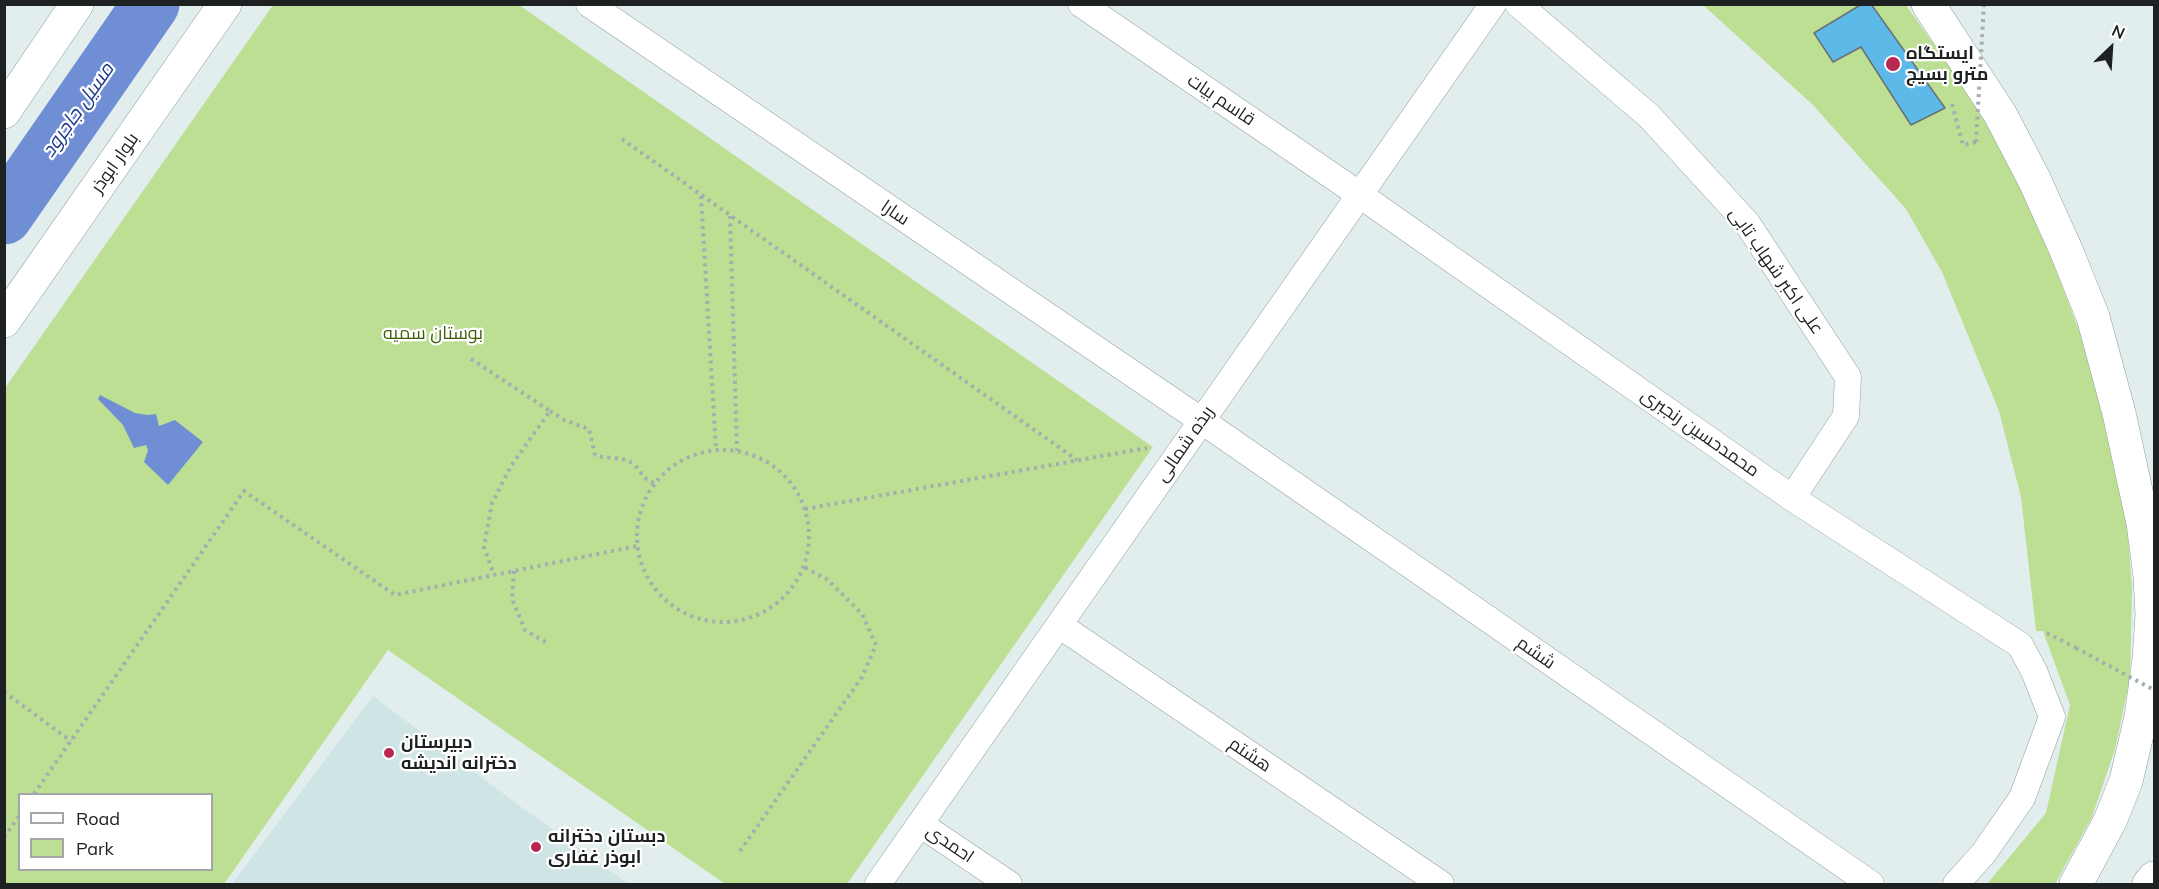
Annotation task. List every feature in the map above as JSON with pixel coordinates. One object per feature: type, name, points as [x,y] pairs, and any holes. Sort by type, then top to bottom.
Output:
[{"type":"main road","points":[[4,112],[76,4]]},
{"type":"main road","name":"بلوار ابوذر","points":[[4,321],[225,4]]},
{"type":"main road","points":[[1928,4],[2000,114],[2034,179],[2066,250],[2093,317],[2119,413],[2143,523],[2150,576],[2152,615],[2141,717],[2126,781],[2109,821],[2076,885]]},
{"type":"main road","points":[[2149,885],[2154,878]]},
{"type":"street","name":"سارا","points":[[589,4],[1202,421]]},
{"type":"street","name":"قاسم بیات","points":[[1081,4],[1360,195]]},
{"type":"street","name":"ربذه شمالی","points":[[878,885],[1493,4]]},
{"type":"street","name":"علی اکبر شهاب تابی","points":[[1518,4],[1648,116],[1747,223],[1848,377],[1846,416],[1792,498]]},
{"type":"street","name":"محمدحسین رنجبری","points":[[1360,195],[1792,498],[2020,645],[2034,671],[2052,717],[2022,798],[1983,854],[1956,885]]},
{"type":"street","name":"ششم","points":[[1202,421],[1871,885]]},
{"type":"street","name":"هشتم","points":[[1059,625],[1441,885]]},
{"type":"street","name":"احمدی","points":[[920,824],[1009,885]]},
{"type":"path","points":[[1952,103],[1964,145],[1976,142],[1984,4]]},
{"type":"path","points":[[622,140],[1077,460]]},
{"type":"path","points":[[701,195],[716,450]]},
{"type":"path","points":[[730,215],[737,451]]},
{"type":"path","points":[[471,359],[564,420],[589,429],[595,455],[606,459],[614,457],[625,460],[636,466],[649,482],[656,483]]},
{"type":"path","points":[[494,575],[484,547],[492,503],[511,466],[550,411]]},
{"type":"path","points":[[805,509],[1153,447]]},
{"type":"path","points":[[716,450],[737,451],[769,463],[791,483],[805,509],[810,538],[804,567],[789,593],[766,612],[738,622],[708,622],[682,612],[660,596],[644,573],[637,546],[638,518],[648,493],[665,471],[689,456],[716,450]]},
{"type":"path","points":[[35,793],[244,491],[395,595],[637,546]]},
{"type":"path","points":[[740,851],[862,677],[876,645],[862,615],[828,580],[804,567]]},
{"type":"path","points":[[514,571],[512,599],[525,630],[549,644]]},
{"type":"path","points":[[2042,631],[2154,690]]},
{"type":"path","points":[[4,692],[71,741]]},
{"type":"path","points":[[4,837],[18,818]]},
{"type":"shaded area","name":"دبیرستان دخترانه اندیشه","points":[[373,696],[524,809],[629,884],[232,884]]},
{"type":"green space","name":"بوستان سمیه","points":[[273,5],[519,5],[1153,447],[847,884],[725,884],[388,650],[224,884],[5,884],[5,388]]},
{"type":"green space","points":[[1703,5],[1906,5],[1991,126],[2029,199],[2089,357],[2127,524],[2132,588],[2130,678],[2115,749],[2092,817],[2055,884],[1987,884],[2046,813],[2070,705],[2043,631],[2036,631],[2021,497],[1999,411],[1942,272],[1906,209],[1813,105]]},
{"type":"water","points":[[100,395],[135,413],[156,414],[159,426],[175,420],[203,442],[168,485],[144,462],[148,450],[146,445],[134,448],[123,425],[98,399]]},
{"type":"building","points":[[1862,4],[1871,4],[1945,108],[1911,125],[1861,47],[1833,62],[1814,33]]},
{"type":"waterway","name":"مسیل جاجرود","points":[[4,216],[151,4]]},
{"type":"place","name":"ایستگاه مترو بسیج","points":[[1893,64]]},
{"type":"place","name":"دبیرستان دخترانه اندیشه","points":[[389,753]]},
{"type":"place","name":"دبستان دخترانه ابوذر غفاری","points":[[536,847]]}]
